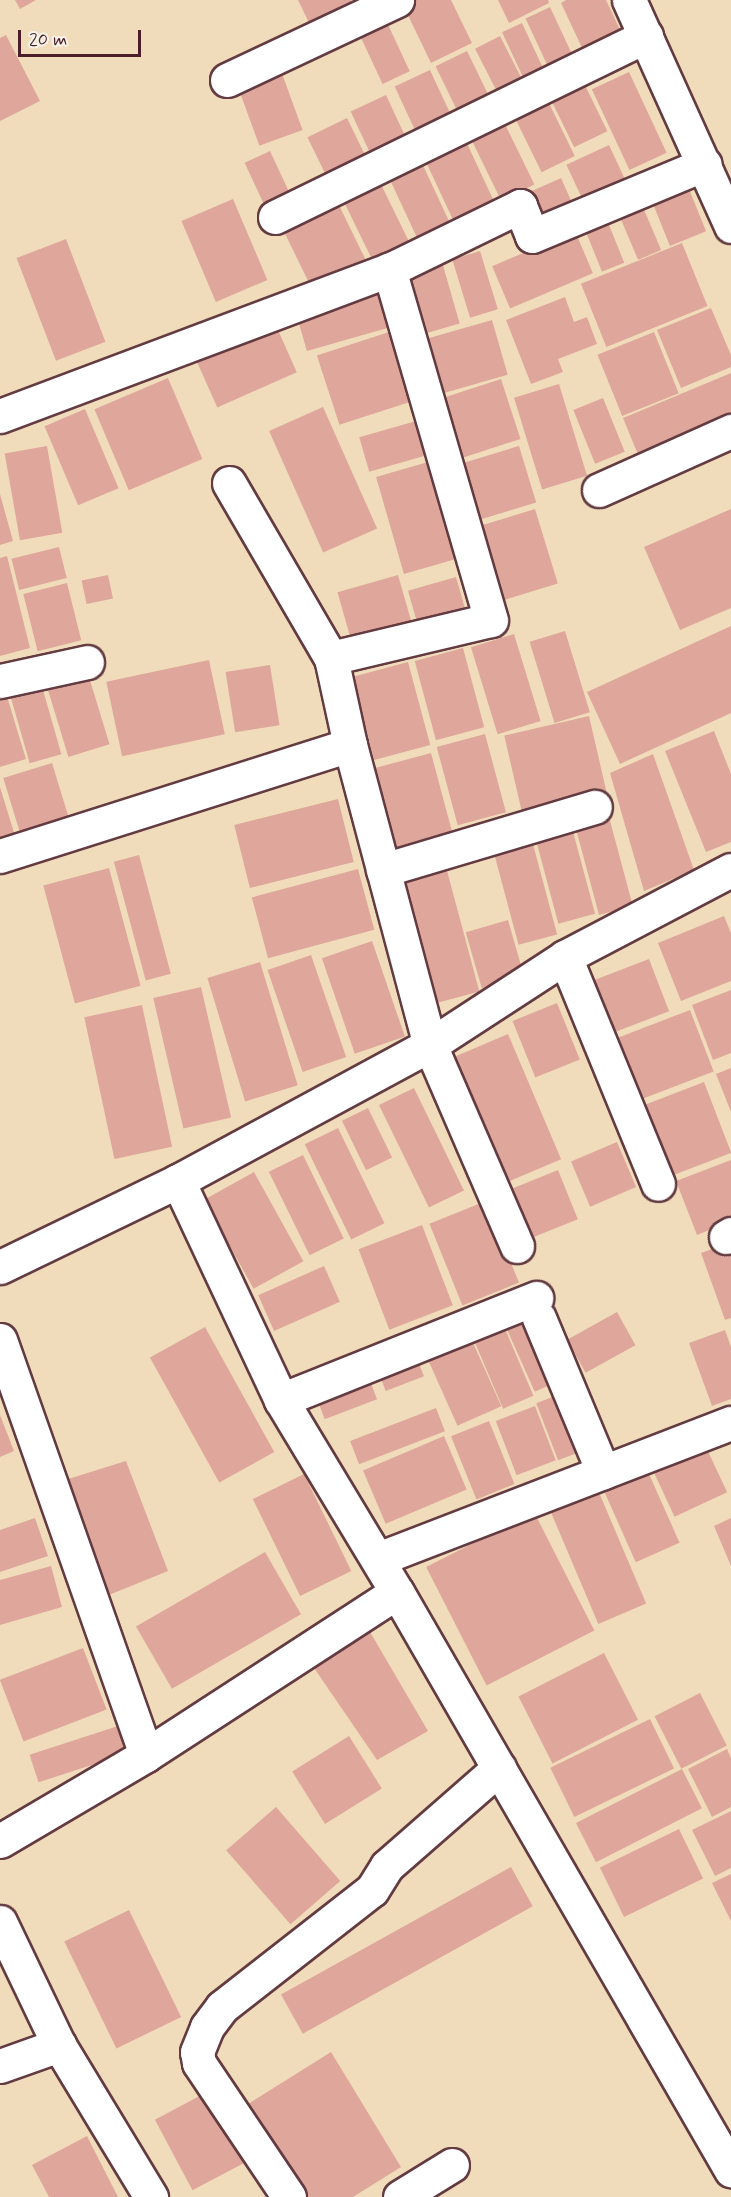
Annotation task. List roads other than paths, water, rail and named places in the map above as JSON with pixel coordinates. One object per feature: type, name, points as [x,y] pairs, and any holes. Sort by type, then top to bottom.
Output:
[{"type":"street","points":[[227,80],[397,0]]},
{"type":"street","points":[[629,0],[705,164],[731,226]]},
{"type":"street","points":[[275,217],[645,36]]},
{"type":"street","points":[[0,416],[389,270],[520,206],[532,236],[705,164]]},
{"type":"street","points":[[331,658],[491,620],[389,270]]},
{"type":"street","points":[[599,490],[731,431]]},
{"type":"street","points":[[229,483],[331,658],[350,745],[430,1045],[517,1246]]},
{"type":"street","points":[[0,681],[87,662]]},
{"type":"street","points":[[0,856],[350,745]]},
{"type":"street","points":[[383,870],[595,807]]},
{"type":"street","points":[[0,1267],[178,1180],[430,1045],[565,957],[729,875]]},
{"type":"street","points":[[565,957],[658,1184]]},
{"type":"street","points":[[178,1180],[282,1400],[398,1592],[731,2170]]},
{"type":"street","points":[[282,1400],[537,1308],[603,1472]]},
{"type":"street","points":[[0,1340],[146,1755]]},
{"type":"street","points":[[378,1559],[731,1423]]},
{"type":"street","points":[[0,1841],[146,1755],[398,1592]]},
{"type":"street","points":[[289,2197],[199,2063],[197,2052],[207,2027],[222,2007],[372,1890],[387,1866],[499,1767]]},
{"type":"street","points":[[0,1922],[59,2045],[151,2197]]},
{"type":"street","points":[[0,2066],[59,2045]]},
{"type":"street","points":[[400,2197],[452,2165]]}]
